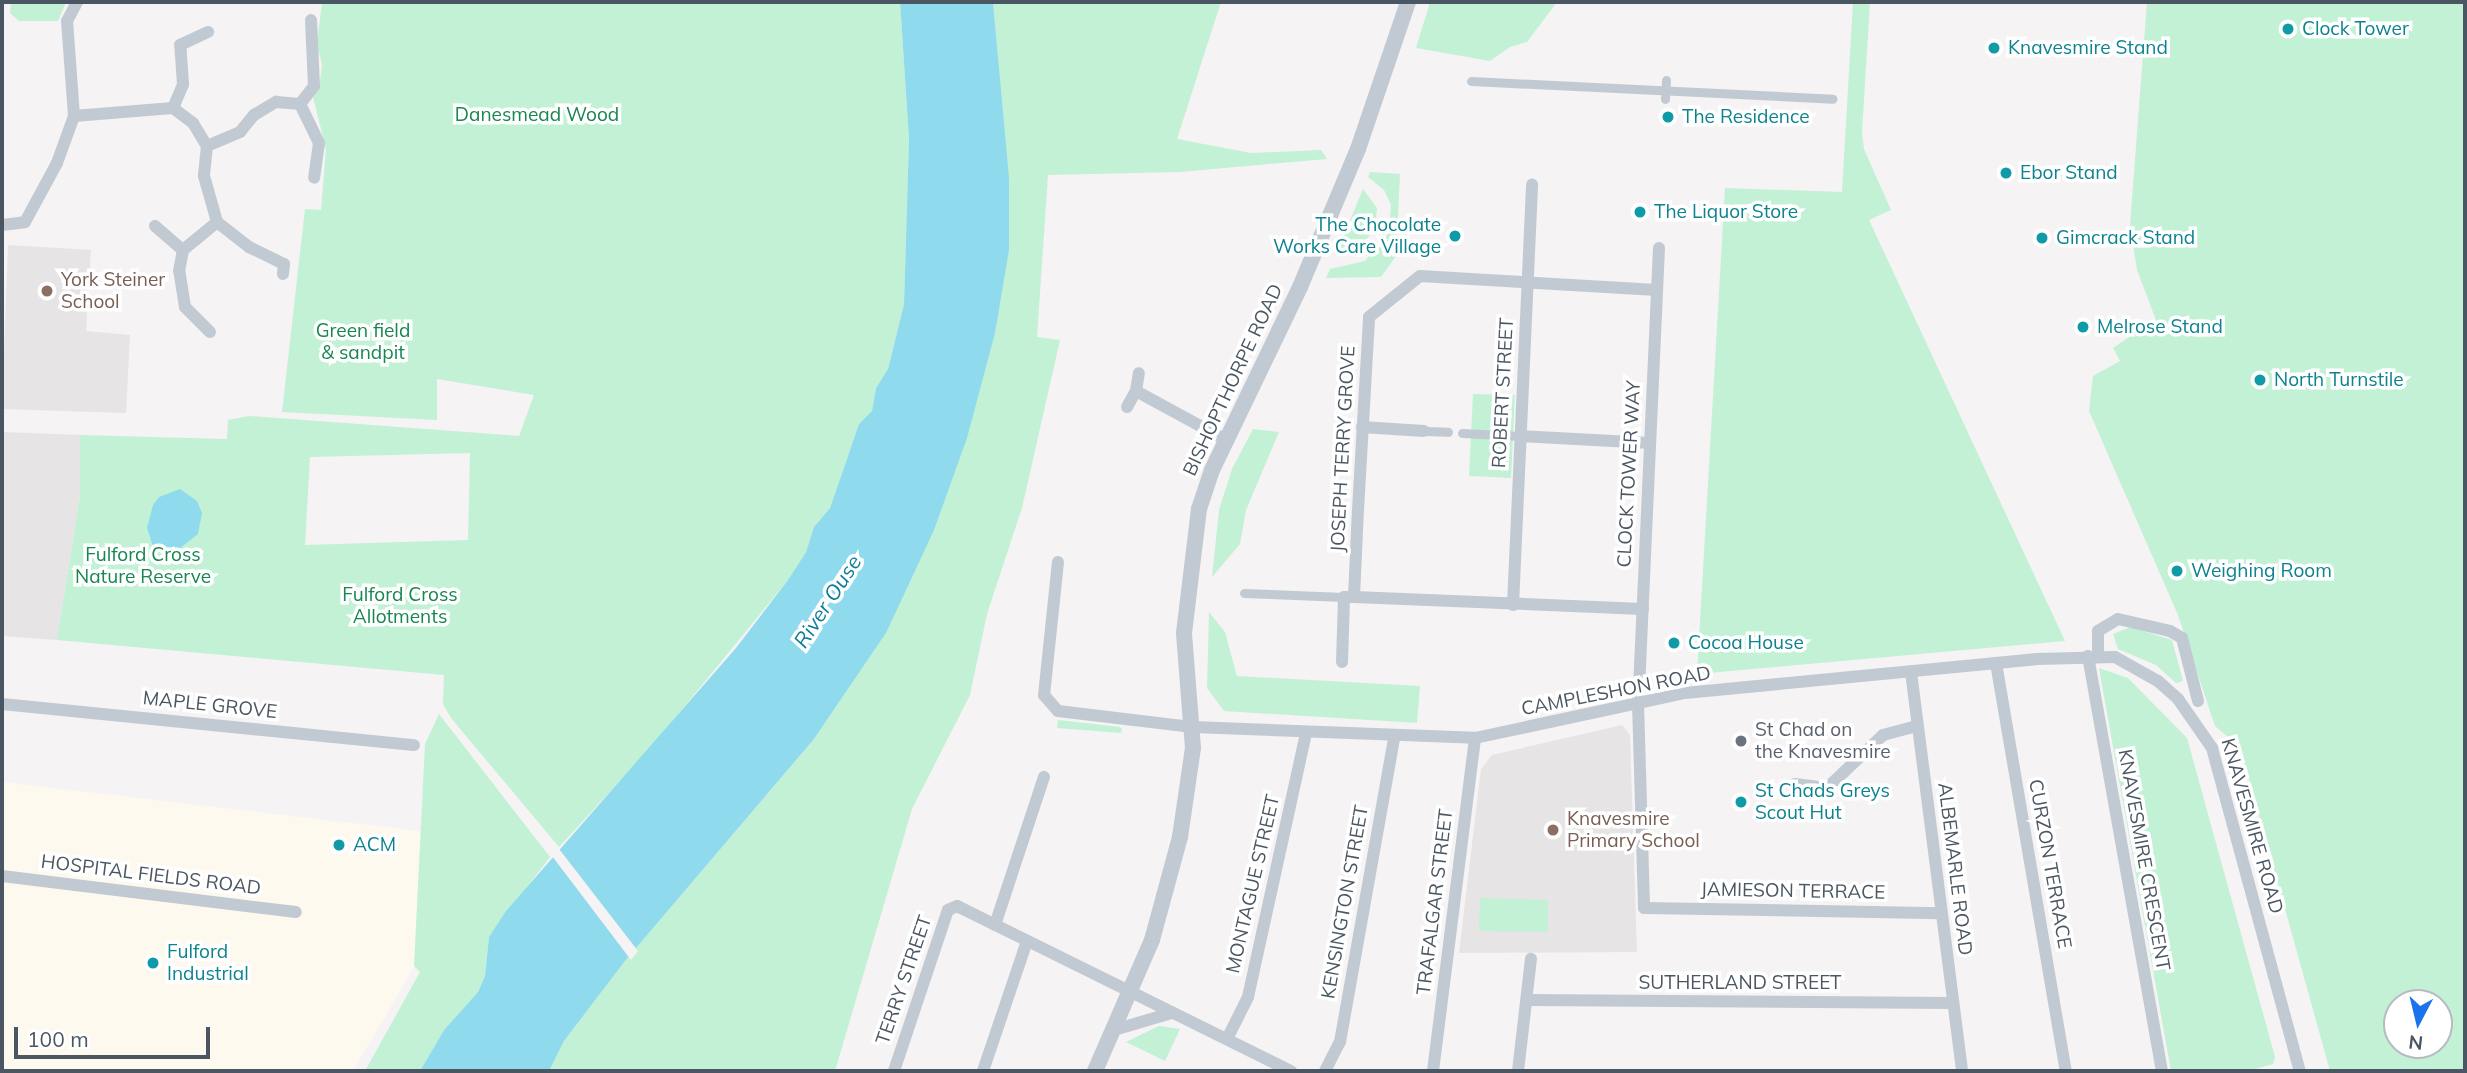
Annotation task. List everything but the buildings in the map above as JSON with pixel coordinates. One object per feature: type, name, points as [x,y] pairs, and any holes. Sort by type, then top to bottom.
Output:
[{"type":"street","points":[[2,225],[25,222],[57,163],[74,116],[67,21],[77,2]]},
{"type":"street","name":"BISHOPTHORPE ROAD","points":[[1095,1071],[1114,1030],[1167,894],[1188,797],[1193,727],[1184,650],[1189,570],[1199,509],[1226,440],[1313,256],[1364,132],[1408,2]]},
{"type":"street","points":[[300,104],[314,86],[311,20]]},
{"type":"street","points":[[173,108],[183,84],[177,42],[208,32]]},
{"type":"street","points":[[1471,81],[1833,99]]},
{"type":"street","points":[[207,146],[240,132],[254,115],[276,102],[300,104]]},
{"type":"street","points":[[300,104],[319,143],[314,178]]},
{"type":"street","points":[[74,116],[173,108],[193,123],[207,146],[204,176],[217,222],[249,247],[284,264],[283,274]]},
{"type":"street","name":"ROBERT STREET","points":[[1513,605],[1532,184]]},
{"type":"street","points":[[210,332],[181,296],[183,250],[217,222]]},
{"type":"street","points":[[155,226],[183,250]]},
{"type":"street","name":"CLOCK TOWER WAY","points":[[1644,908],[1639,702],[1659,248]]},
{"type":"street","name":"JOSEPH TERRY GROVE","points":[[1342,662],[1369,317],[1420,276],[1657,290]]},
{"type":"street","points":[[1127,407],[1136,391],[1139,373]]},
{"type":"street","points":[[1136,391],[1226,440]]},
{"type":"street","points":[[1362,427],[1448,432]]},
{"type":"street","points":[[1462,433],[1650,443]]},
{"type":"street","name":"CAMPLESHON ROAD","points":[[1058,562],[1044,695],[1058,711],[1193,727],[1394,738],[1475,738],[1685,693],[2093,655]]},
{"type":"street","points":[[1244,593],[1643,609]]},
{"type":"street","points":[[2093,655],[2098,631],[2118,619],[2171,631],[2182,638],[2198,701]]},
{"type":"street","name":"KNAVESMIRE ROAD","points":[[2093,655],[2115,657],[2150,674],[2178,699],[2205,733],[2299,1071]]},
{"type":"street","name":"KNAVESMIRE CRESCENT","points":[[2093,655],[2162,1071]]},
{"type":"street","name":"CURZON TERRACE","points":[[1996,663],[2066,1071]]},
{"type":"street","name":"ALBEMARLE ROAD","points":[[1910,672],[1962,1071]]},
{"type":"street","name":"MAPLE GROVE","points":[[2,704],[414,745]]},
{"type":"street","points":[[1795,784],[1827,788],[1883,735],[1917,726]]},
{"type":"street","name":"MONTAGUE STREET","points":[[1227,1039],[1248,997],[1306,733]]},
{"type":"street","name":"KENSINGTON STREET","points":[[1325,1071],[1340,1042],[1394,738]]},
{"type":"street","name":"TRAFALGAR STREET","points":[[1433,1071],[1475,738]]},
{"type":"street","points":[[1044,777],[995,925],[1292,1071]]},
{"type":"street","name":"HOSPITAL FIELDS ROAD","points":[[2,876],[296,912]]},
{"type":"street","name":"TERRY STREET","points":[[894,1071],[948,910],[957,906],[995,925]]},
{"type":"street","name":"JAMIESON TERRACE","points":[[1644,908],[1941,912]]},
{"type":"street","points":[[983,1071],[1027,941]]},
{"type":"street","points":[[1518,1071],[1531,959]]},
{"type":"street","name":"SUTHERLAND STREET","points":[[1527,1000],[1952,1003]]},
{"type":"street","points":[[1114,1030],[1171,1013]]},
{"type":"shaded area","name":"York Steiner School","points":[[8,245],[91,250],[86,331],[130,335],[126,413],[2,409]]},
{"type":"shaded area","points":[[2,432],[80,435],[80,495],[57,640],[2,636]]},
{"type":"shaded area","name":"Knavesmire Primary School","points":[[1622,725],[1630,735],[1637,952],[1459,953],[1481,769],[1492,755]]},
{"type":"shaded area","points":[[2,782],[421,831],[414,967],[353,1071],[2,1071]]},
{"type":"green space","points":[[11,2],[66,2],[58,21],[19,21],[10,13]]},
{"type":"green space","points":[[322,2],[900,2],[909,139],[904,304],[888,369],[876,388],[872,412],[859,424],[830,508],[814,527],[806,552],[788,580],[652,746],[559,847],[451,718],[443,704],[444,675],[57,640],[80,495],[80,435],[227,439],[228,420],[249,416],[519,436],[534,395],[437,379],[437,420],[282,412],[305,209],[321,210],[326,149],[313,97],[319,88],[322,65],[317,44]],"holes":[[[470,453],[468,540],[305,545],[310,457]]]},
{"type":"green space","points":[[993,2],[1221,2],[1177,139],[1251,153],[1321,150],[1327,159],[1180,172],[1048,175],[1037,337],[1060,340],[1022,508],[987,614],[970,695],[912,809],[835,1071],[549,1071],[564,1041],[625,961],[814,739],[886,633],[1000,82]]},
{"type":"green space","points":[[1430,2],[1557,2],[1527,42],[1510,47],[1490,61],[1416,48]]},
{"type":"green space","points":[[1853,2],[1870,2],[1862,132],[1864,149],[1891,210],[1869,220],[2065,641],[1697,674],[1725,188],[1842,192]]},
{"type":"green space","points":[[2147,2],[2465,2],[2465,1071],[2330,1071],[2240,747],[2215,726],[2178,615],[2089,411],[2093,376],[2120,361],[2113,348],[2132,335],[2159,328],[2137,270],[2130,225]]},
{"type":"green space","points":[[1370,172],[1400,174],[1396,256],[1381,277],[1326,278],[1330,269],[1365,261],[1389,233],[1391,205],[1384,190],[1368,177]]},
{"type":"green space","points":[[1363,189],[1377,208],[1375,229],[1357,250],[1336,255]]},
{"type":"green space","points":[[1473,394],[1515,395],[1511,478],[1469,476]]},
{"type":"green space","points":[[1253,429],[1279,432],[1246,510],[1240,544],[1212,577],[1219,510],[1232,469]]},
{"type":"green space","points":[[1209,612],[1225,632],[1237,676],[1420,686],[1417,723],[1224,711],[1207,688]]},
{"type":"green space","points":[[2131,627],[2172,640],[2183,681],[2176,683],[2156,665],[2118,649],[2113,634]]},
{"type":"green space","points":[[2099,668],[2128,678],[2187,738],[2275,1057],[2273,1064],[2248,1071],[2171,1071]]},
{"type":"green space","points":[[439,714],[550,857],[489,937],[485,976],[478,992],[444,1030],[420,1071],[365,1071],[420,972],[414,966],[425,744]]},
{"type":"green space","points":[[1058,720],[1122,729],[1121,733],[1057,728]]},
{"type":"green space","points":[[1480,898],[1548,900],[1548,932],[1479,931]]},
{"type":"green space","points":[[1159,1026],[1180,1029],[1165,1061],[1126,1042]]},
{"type":"water","name":"River Ouse","points":[[900,2],[993,2],[1009,178],[1009,250],[995,333],[967,438],[934,530],[886,633],[814,739],[625,961],[564,1041],[549,1071],[420,1071],[444,1030],[478,992],[485,976],[489,937],[506,911],[736,648],[788,580],[806,552],[814,527],[830,508],[859,424],[872,411],[876,388],[888,369],[904,304],[909,139]]},
{"type":"water","points":[[180,489],[197,501],[202,513],[198,534],[175,552],[155,552],[147,528],[153,505],[159,497]]},
{"type":"pier","points":[[556,845],[638,951],[631,960],[549,852]]},
{"type":"place","name":"Clock Tower","points":[[2288,29]]},
{"type":"place","name":"Knavesmire Stand","points":[[1994,48]]},
{"type":"place","name":"The Residence","points":[[1668,117]]},
{"type":"place","name":"Ebor Stand","points":[[2006,173]]},
{"type":"place","name":"The Liquor Store","points":[[1640,212]]},
{"type":"place","name":"The Chocolate Works Care Village","points":[[1455,236]]},
{"type":"place","name":"Gimcrack Stand","points":[[2042,238]]},
{"type":"place","name":"York Steiner School","points":[[47,291]]},
{"type":"place","name":"Melrose Stand","points":[[2083,327]]},
{"type":"place","name":"North Turnstile","points":[[2260,380]]},
{"type":"place","name":"Weighing Room","points":[[2177,571]]},
{"type":"place","name":"Cocoa House","points":[[1674,643]]},
{"type":"place","name":"St Chad on the Knavesmire","points":[[1741,741]]},
{"type":"place","name":"St Chads Greys Scout Hut","points":[[1741,802]]},
{"type":"place","name":"Knavesmire Primary School","points":[[1553,830]]},
{"type":"place","name":"ACM","points":[[339,845]]},
{"type":"place","name":"Fulford Industrial","points":[[153,963]]},
{"type":"park label","name":"Danesmead Wood","points":[[537,115]]},
{"type":"park label","name":"Green field & sandpit","points":[[363,342]]},
{"type":"park label","name":"Fulford Cross Nature Reserve","points":[[143,566]]},
{"type":"park label","name":"Fulford Cross Allotments","points":[[400,606]]}]
